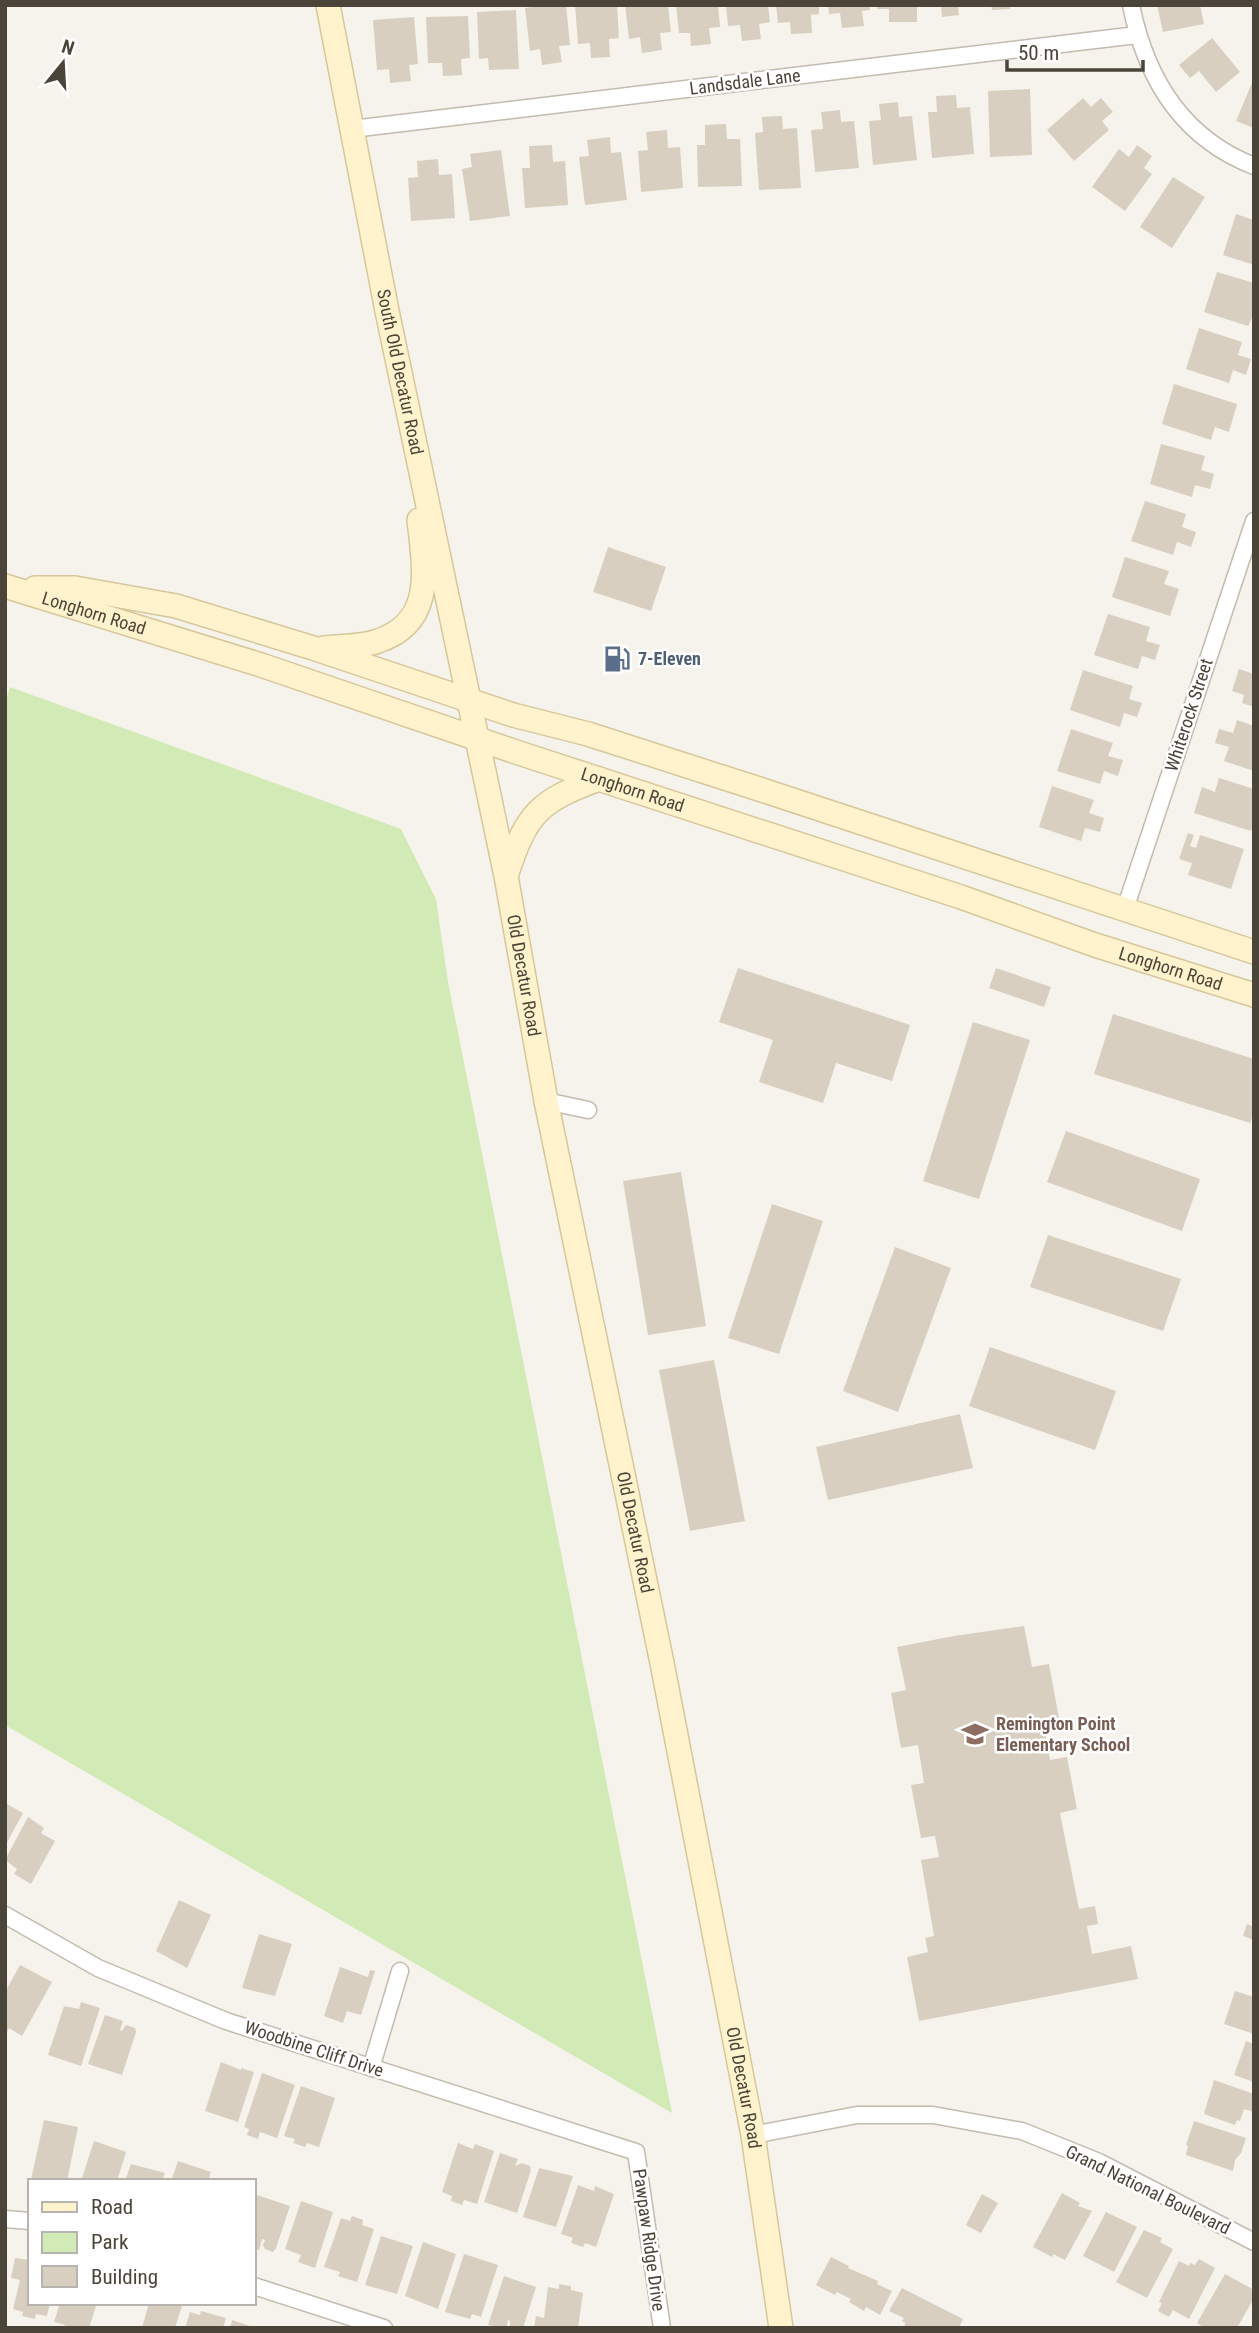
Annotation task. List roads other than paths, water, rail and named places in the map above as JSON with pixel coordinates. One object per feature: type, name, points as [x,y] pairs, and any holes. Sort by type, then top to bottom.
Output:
[{"type":"main road","name":"South Old Decatur Road","points":[[328,5],[387,311],[477,738]]},
{"type":"main road","points":[[313,649],[379,641],[405,626],[418,606],[423,592],[425,571],[401,371]]},
{"type":"main road","name":"Longhorn Road","points":[[8,587],[75,588],[176,606],[471,701],[673,761],[1254,952]]},
{"type":"main road","name":"Longhorn Road","points":[[8,587],[261,665],[961,897],[1095,945],[1254,995]]},
{"type":"main road","name":"Old Decatur Road","points":[[477,738],[506,876],[546,1101],[662,1663],[753,2135],[780,2328]]},
{"type":"main road","points":[[506,876],[518,839],[536,812],[566,791],[599,779]]},
{"type":"main road","points":[[961,897],[975,860]]},
{"type":"street","points":[[1131,5],[1151,71],[1165,95],[1183,118],[1229,156],[1254,166]]},
{"type":"street","name":"Landsdale Lane","points":[[352,129],[1138,35]]},
{"type":"street","name":"Whiterock Street","points":[[1125,909],[1254,521]]},
{"type":"street","points":[[546,1101],[588,1110]]},
{"type":"street","name":"Woodbine Cliff Drive","points":[[5,1915],[98,1968],[226,2021],[636,2152]]},
{"type":"street","points":[[371,2068],[400,1971]]},
{"type":"street","name":"Grand National Boulevard","points":[[753,2135],[857,2115],[933,2115],[1022,2131],[1099,2162],[1253,2240]]},
{"type":"street","name":"Pawpaw Ridge Drive","points":[[636,2152],[662,2328]]},
{"type":"street","points":[[5,2219],[28,2221]]},
{"type":"street","points":[[256,2287],[384,2328]]},
{"type":"place","name":"7-Eleven","points":[[617,659]]},
{"type":"place","name":"Remington Point Elementary School","points":[[975,1734]]}]
